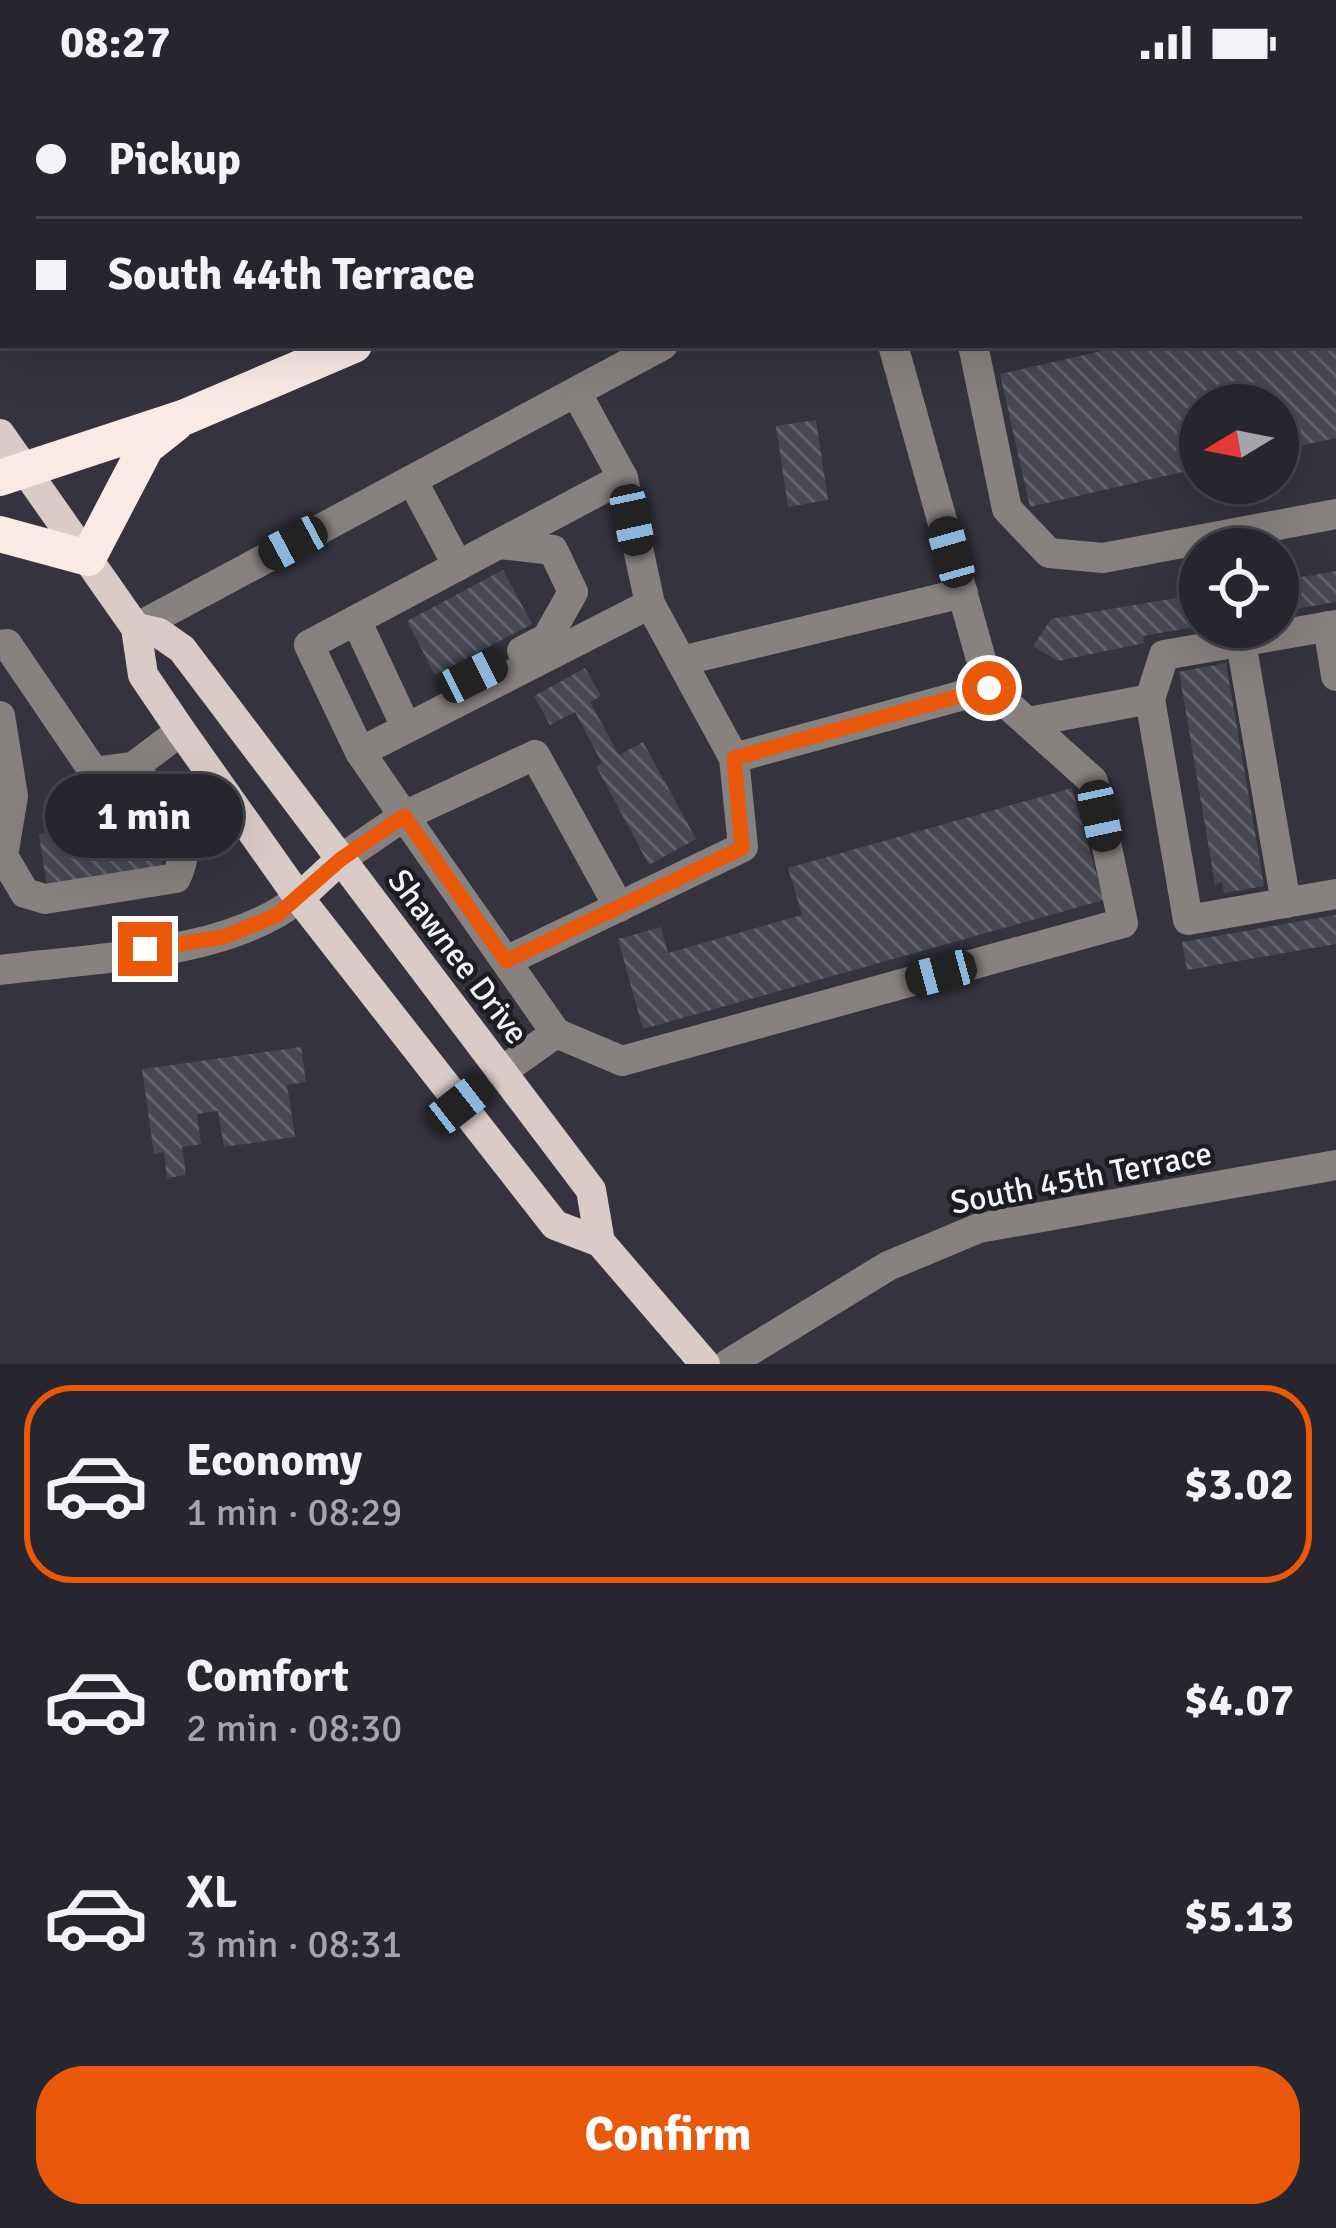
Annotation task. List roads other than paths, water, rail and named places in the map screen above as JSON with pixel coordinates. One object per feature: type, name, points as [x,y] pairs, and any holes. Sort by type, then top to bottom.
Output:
[{"type":"highway","points":[[11,472],[185,417],[347,348]]},
{"type":"highway","points":[[0,534],[88,558],[146,447],[185,417]]},
{"type":"main road","name":"Shawnee Drive","points":[[0,434],[11,472],[88,558],[136,628],[143,675],[299,898],[555,1225],[600,1242],[706,1364]]},
{"type":"main road","name":"Shawnee Drive","points":[[136,628],[159,633],[182,650],[341,859],[591,1190],[600,1242]]},
{"type":"main road","points":[[299,898],[341,859]]},
{"type":"main road","points":[[460,1104],[501,1072]]},
{"type":"street","points":[[136,628],[657,348]]},
{"type":"street","points":[[623,478],[309,645],[360,752],[556,1033],[622,1061],[1123,923],[1093,781],[989,688],[894,348]]},
{"type":"street","points":[[974,348],[1007,509],[1049,553],[1103,558],[1336,514]]},
{"type":"street","points":[[506,961],[742,848],[734,758],[650,604],[623,478],[576,392]]},
{"type":"street","points":[[412,480],[458,566]]},
{"type":"street","points":[[360,752],[403,721],[547,638],[573,592],[554,550],[499,544]]},
{"type":"street","points":[[681,662],[963,593]]},
{"type":"street","points":[[403,721],[650,604]]},
{"type":"street","points":[[356,620],[403,721]]},
{"type":"street","points":[[1299,631],[1332,625],[1336,676]]},
{"type":"street","points":[[0,645],[7,644],[94,772],[134,766],[181,731]]},
{"type":"street","points":[[1208,648],[1164,656],[1150,699],[1188,920],[1336,894]]},
{"type":"street","points":[[1242,648],[1286,903]]},
{"type":"street","points":[[0,702],[29,674]]},
{"type":"street","points":[[734,758],[989,688]]},
{"type":"street","points":[[1028,722],[1150,699]]},
{"type":"street","points":[[0,716],[13,796],[3,856],[25,893],[46,899],[176,878],[186,856],[182,828],[134,766]]},
{"type":"street","points":[[341,859],[404,816],[535,755],[619,907]]},
{"type":"street","points":[[0,970],[224,937],[277,915],[299,898]]},
{"type":"street","points":[[501,1072],[556,1033]]},
{"type":"street","name":"South 45th Terrace","points":[[728,1364],[888,1266],[979,1228],[1336,1166]]}]
